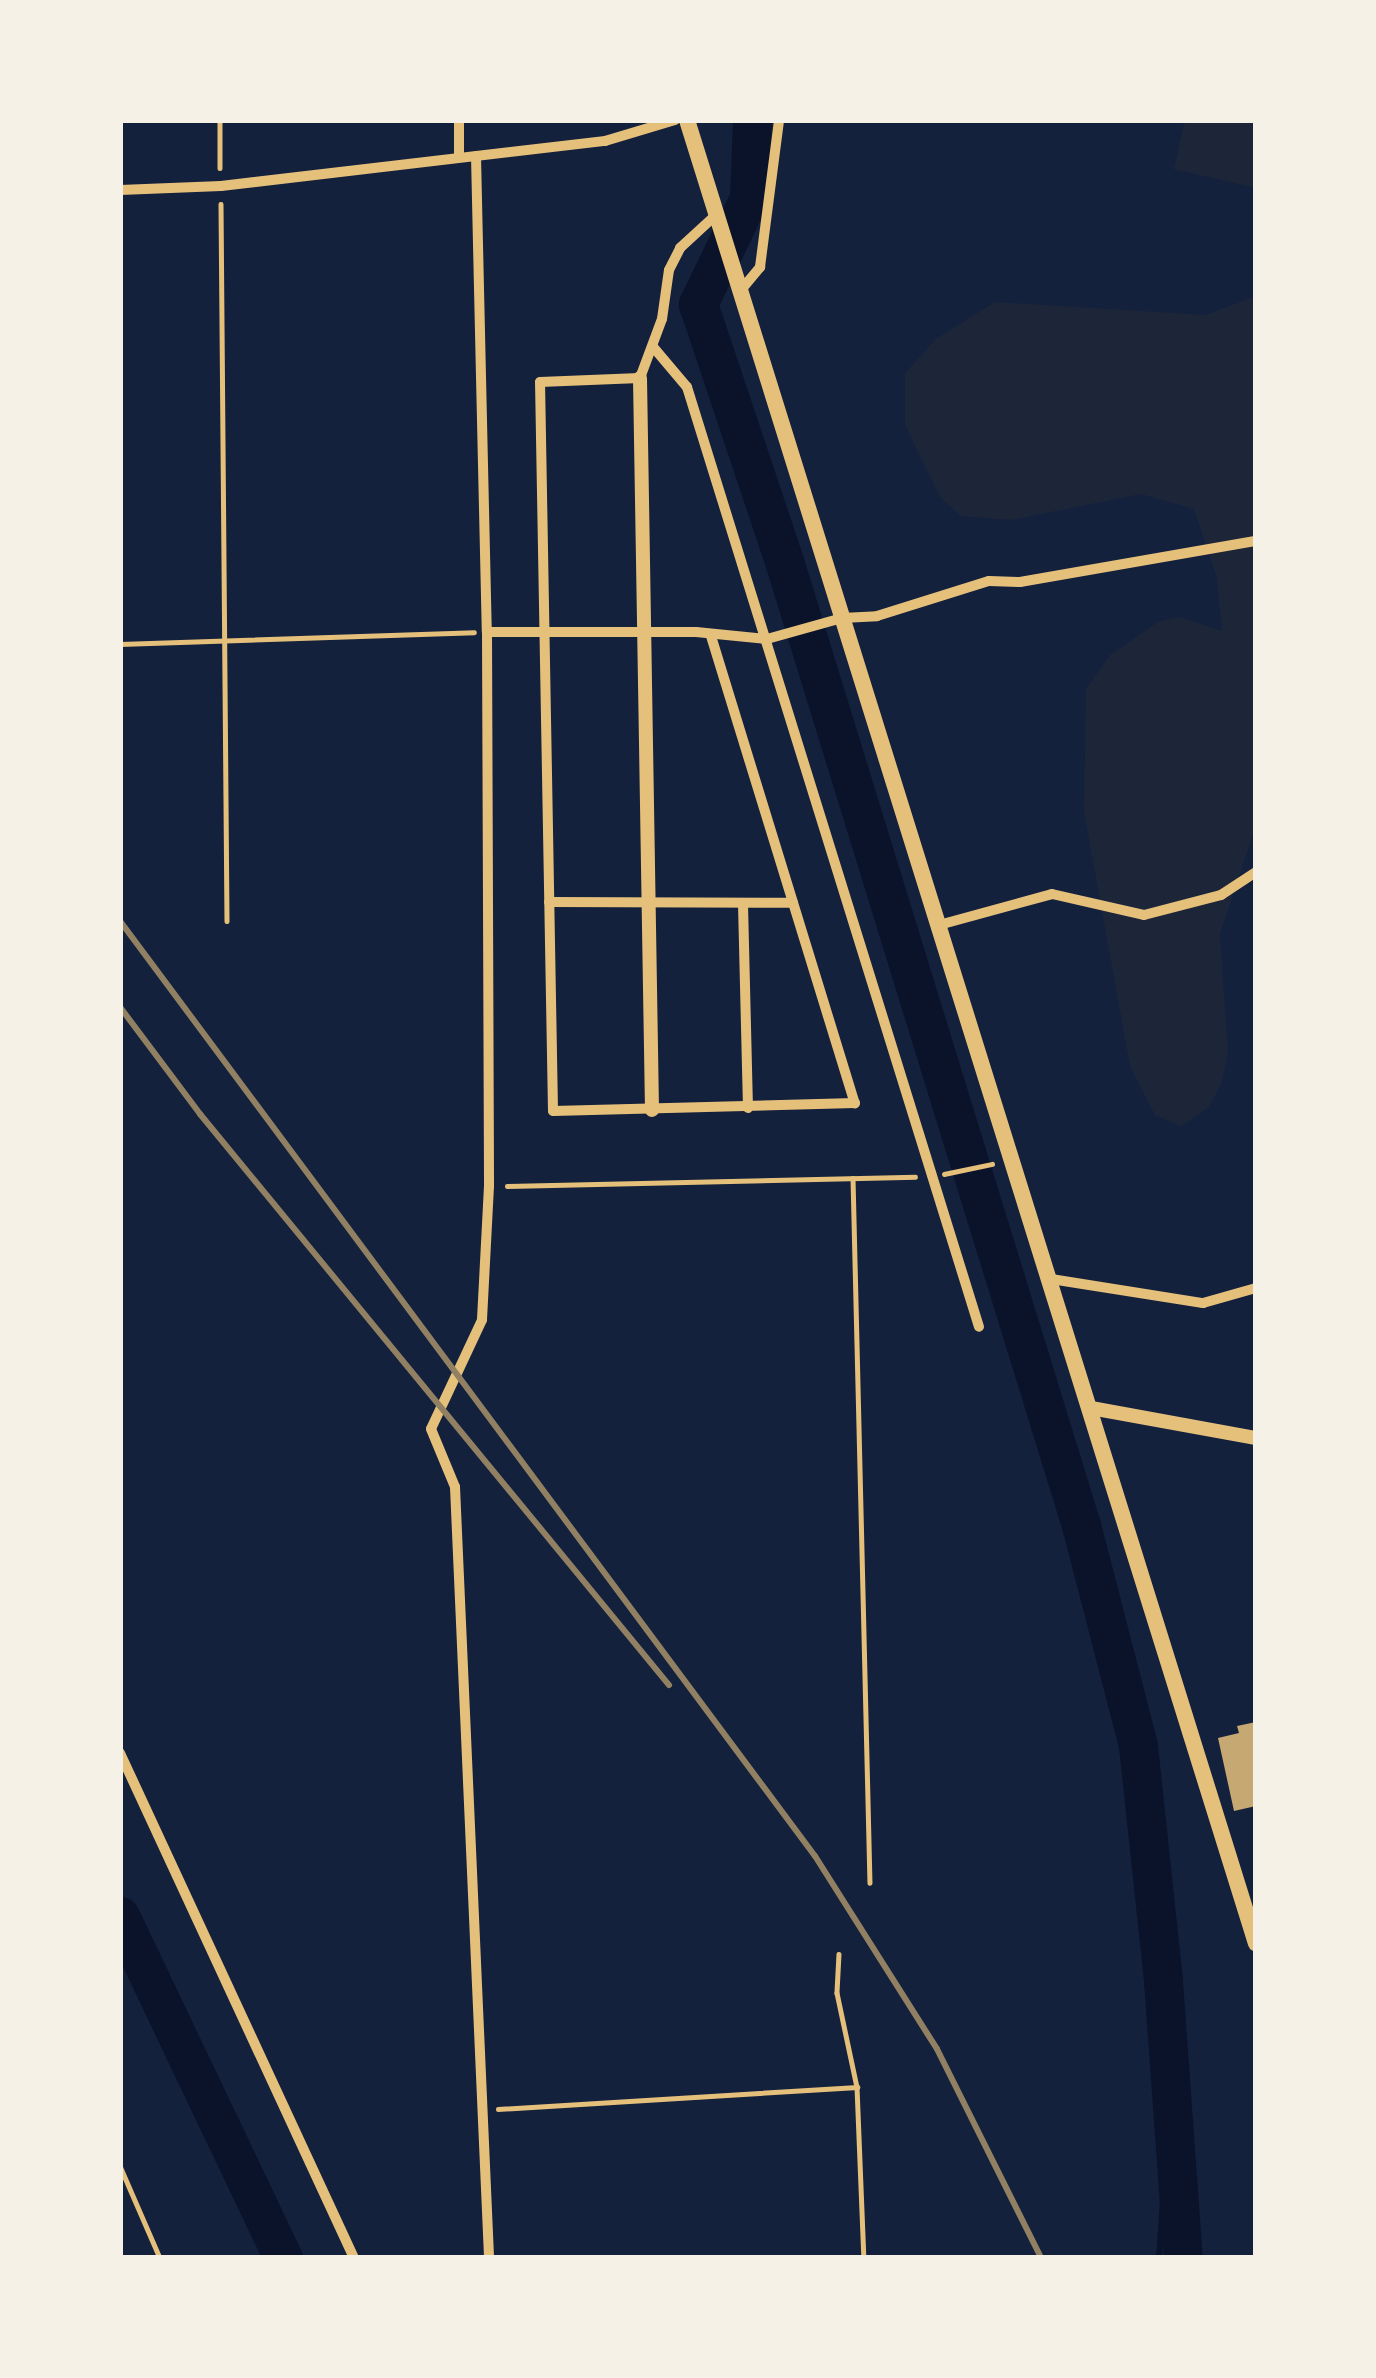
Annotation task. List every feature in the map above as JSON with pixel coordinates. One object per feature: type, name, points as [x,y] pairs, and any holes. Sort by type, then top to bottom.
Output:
[{"type":"main road","points":[[687,120],[1256,1943]]},
{"type":"street","points":[[459,120],[459,156]]},
{"type":"street","points":[[120,190],[220,186],[605,141],[675,120]]},
{"type":"street","points":[[741,290],[760,267],[779,120]]},
{"type":"street","points":[[476,156],[488,632],[489,1186],[482,1320],[431,1429],[455,1486],[489,2258]]},
{"type":"street","points":[[652,1110],[640,378],[654,348],[669,270],[680,248],[717,214]]},
{"type":"street","points":[[654,348],[688,387],[979,1327]]},
{"type":"street","points":[[640,378],[540,382],[553,1111],[855,1103],[711,636]]},
{"type":"street","points":[[488,632],[767,639],[842,618],[877,616],[989,581],[1020,582],[1256,541]]},
{"type":"street","points":[[938,925],[1052,894],[1144,915],[1221,895],[1256,872]]},
{"type":"street","points":[[549,902],[793,903]]},
{"type":"street","points":[[743,904],[748,1108]]},
{"type":"street","points":[[1051,1279],[1203,1303],[1256,1288]]},
{"type":"street","points":[[1090,1408],[1256,1438]]},
{"type":"street","points":[[120,1753],[354,2258]]},
{"type":"path","points":[[220,120],[227,921]]},
{"type":"path","points":[[120,644],[488,632]]},
{"type":"path","points":[[489,1186],[933,1177],[1012,1159]]},
{"type":"path","points":[[853,1178],[870,1883]]},
{"type":"path","points":[[839,1954],[837,1993],[857,2087],[864,2258]]},
{"type":"path","points":[[484,2110],[857,2087]]},
{"type":"path","points":[[120,2166],[160,2258]]},
{"type":"shaded area","points":[[1185,120],[1256,120],[1256,188],[1174,169]]},
{"type":"shaded area","points":[[1256,296],[1256,825],[1220,934],[1228,1052],[1222,1082],[1209,1107],[1181,1126],[1155,1115],[1130,1066],[1084,811],[1086,689],[1110,655],[1158,622],[1180,617],[1222,631],[1217,578],[1194,509],[1141,494],[1011,520],[961,516],[940,497],[905,425],[905,373],[936,339],[995,302],[1206,315]]},
{"type":"building","points":[[1256,1722],[1256,1806],[1234,1811],[1218,1738],[1239,1733],[1237,1726]]},
{"type":"waterway","points":[[752,120],[749,198],[698,304],[784,561],[1081,1525],[1138,1746],[1163,1981],[1183,2258]]},
{"type":"waterway","points":[[120,1916],[283,2258]]},
{"type":"waterway","points":[[1159,2258],[1169,2113]]},
{"type":"railway","points":[[120,921],[815,1856],[937,2049],[1041,2258]]},
{"type":"railway","points":[[120,1007],[200,1114],[669,1685]]}]
